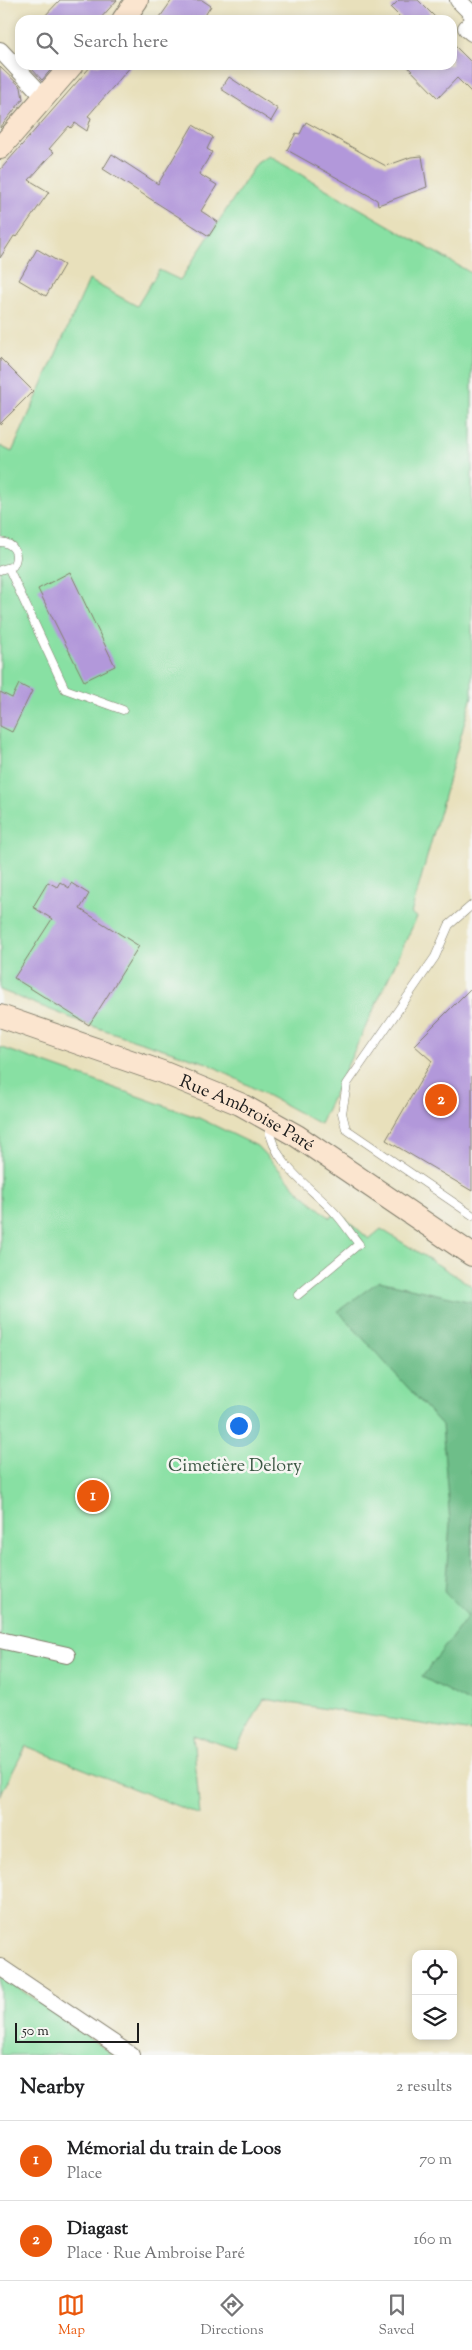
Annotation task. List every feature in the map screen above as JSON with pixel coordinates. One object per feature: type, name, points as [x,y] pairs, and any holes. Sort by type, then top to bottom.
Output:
[{"type":"street","points":[[126,15],[137,0]]},
{"type":"street","points":[[458,0],[472,14]]},
{"type":"street","points":[[472,22],[466,28],[472,34]]},
{"type":"street","points":[[0,50],[15,66]]},
{"type":"street","points":[[19,70],[44,97]]},
{"type":"street","points":[[0,148],[68,70]]},
{"type":"street","name":"Rue Ambroise Paré","points":[[0,1016],[197,1086],[268,1119],[472,1254]]},
{"type":"street","points":[[0,1640],[67,1655]]},
{"type":"street","points":[[0,1967],[131,2055]]},
{"type":"lane","points":[[0,542],[10,544],[16,552],[15,562],[9,569],[0,570]]},
{"type":"lane","points":[[9,569],[66,689],[123,710]]},
{"type":"lane","points":[[472,905],[449,925],[435,957],[347,1084],[342,1114],[346,1128],[472,1215]]},
{"type":"lane","points":[[268,1119],[270,1135],[280,1156],[296,1178],[335,1214],[359,1244],[298,1295]]},
{"type":"green space","points":[[269,156],[471,273],[472,271],[472,696],[411,914],[417,917],[320,1124],[207,1063],[89,1025],[0,990],[0,446],[12,452],[89,280],[137,306],[159,270],[180,280],[257,163]]},
{"type":"green space","name":"Cimetière Delory","points":[[0,1047],[199,1118],[257,1146],[299,1191],[330,1218],[337,1211],[369,1239],[381,1229],[472,1286],[472,1732],[264,1699],[236,1749],[193,1735],[200,1815],[26,1746],[0,1796]]},
{"type":"green space","points":[[379,1281],[472,1302],[472,1704],[422,1677],[468,1616],[445,1593],[450,1523],[442,1425],[338,1311]]},
{"type":"green space","points":[[0,1975],[113,2055],[0,2055]]},
{"type":"building","points":[[60,0],[117,0],[104,15],[46,15]]},
{"type":"building","points":[[172,0],[202,0],[211,6],[205,15],[162,15]]},
{"type":"building","points":[[399,0],[418,0],[433,15],[398,15],[391,8]]},
{"type":"building","points":[[457,48],[472,63],[472,93],[457,78],[438,98],[411,70],[457,70]]},
{"type":"building","points":[[0,67],[21,87],[23,99],[0,128]]},
{"type":"building","points":[[33,70],[51,70],[42,80]]},
{"type":"building","points":[[88,70],[128,70],[88,116],[91,118],[87,131],[75,123],[71,128],[69,126],[49,149],[54,152],[29,180],[49,192],[17,237],[14,236],[0,258],[0,170]]},
{"type":"building","points":[[229,77],[278,109],[271,121],[221,89]]},
{"type":"building","points":[[306,122],[386,166],[411,157],[422,156],[427,187],[378,205],[377,200],[287,150],[296,133],[300,134]]},
{"type":"building","points":[[193,125],[213,137],[207,149],[212,152],[199,174],[217,185],[201,211],[218,222],[209,236],[103,169],[112,154],[158,184]]},
{"type":"building","points":[[37,249],[64,265],[46,296],[19,280]]},
{"type":"building","points":[[0,358],[33,391],[0,424]]},
{"type":"building","points":[[70,572],[115,666],[84,681],[38,589]]},
{"type":"building","points":[[19,684],[32,691],[12,732],[0,726],[0,692],[12,698]]},
{"type":"building","points":[[48,882],[57,887],[60,882],[69,888],[71,883],[89,894],[80,909],[139,946],[89,1025],[14,978],[52,919],[33,907]]},
{"type":"building","points":[[472,987],[472,1191],[386,1140],[432,1061],[414,1045]]},
{"type":"place","name":"Diagast","points":[[441,1100]]},
{"type":"place","name":"Mémorial du train de Loos","points":[[93,1496]]}]
